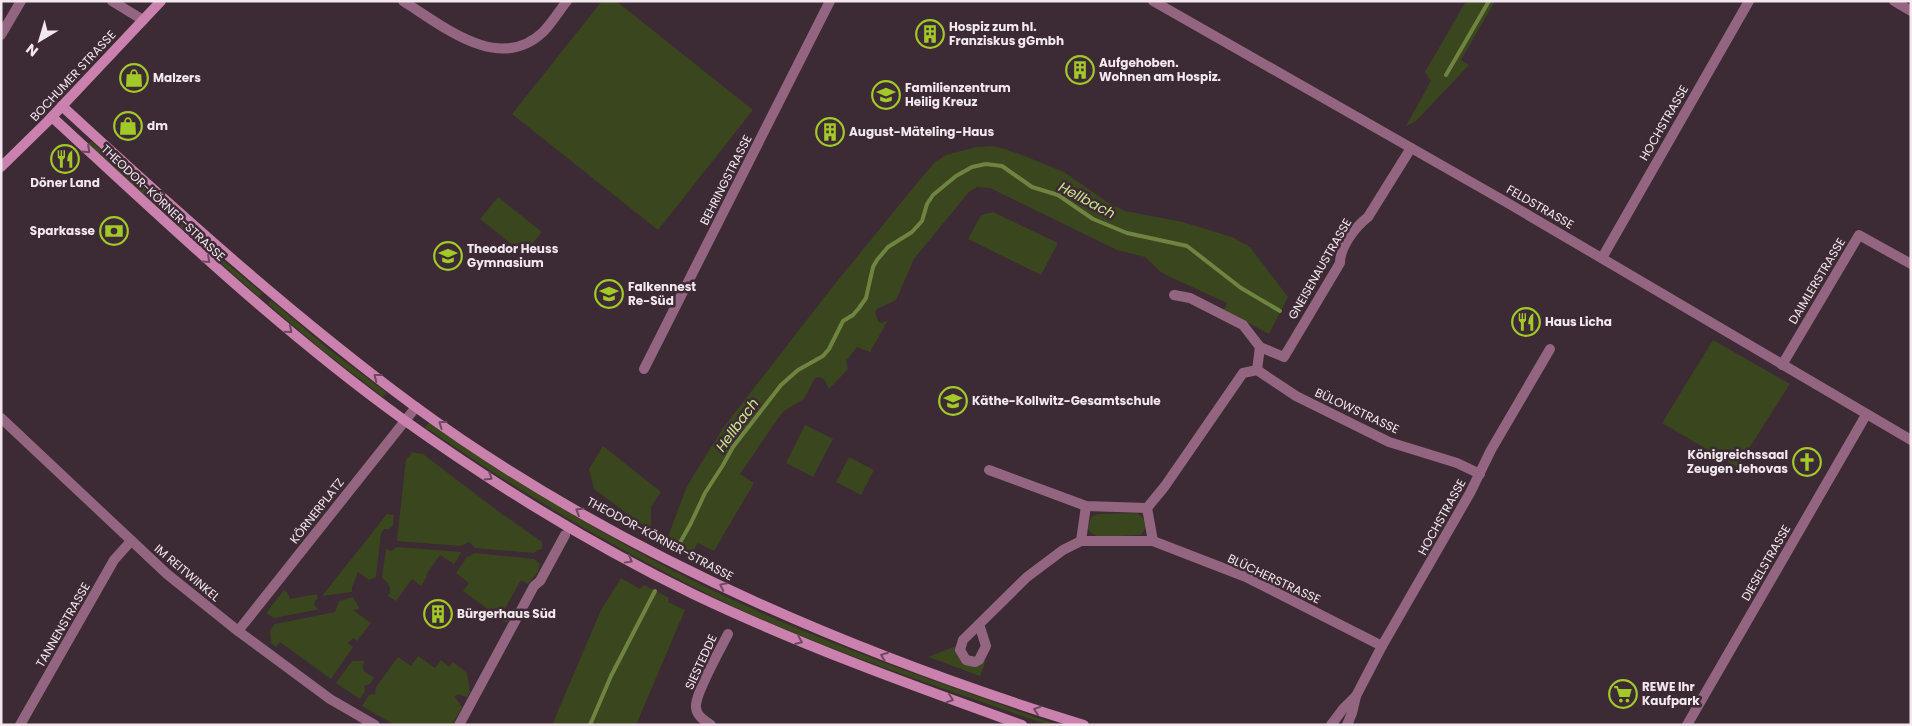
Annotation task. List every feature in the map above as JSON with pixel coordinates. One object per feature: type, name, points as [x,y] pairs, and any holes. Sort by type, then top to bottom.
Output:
[{"type":"main road","name":"BOCHUMER STRASSE","points":[[1,167],[52,117],[161,1]]},
{"type":"main road","name":"THEODOR-KÖRNER-STRASSE","points":[[62,106],[169,204],[270,292],[416,407],[506,468],[619,534],[766,607],[832,636],[917,668],[1084,725]]},
{"type":"main road","name":"THEODOR-KÖRNER-STRASSE","points":[[52,117],[259,306],[319,355],[405,420],[480,471],[560,521],[692,593],[854,664],[1022,725]]},
{"type":"main road","points":[[259,306],[270,292]]},
{"type":"street","points":[[1,36],[21,1]]},
{"type":"street","points":[[112,1],[143,20]]},
{"type":"street","points":[[403,1],[440,25],[475,43],[490,48],[506,50],[519,47],[531,41],[544,31],[567,1]]},
{"type":"street","name":"BEHRINGSTRASSE","points":[[644,369],[830,1]]},
{"type":"street","name":"FELDSTRASSE","points":[[1153,1],[1602,258],[1911,440]]},
{"type":"street","name":"HOCHSTRASSE","points":[[1602,258],[1749,1]]},
{"type":"street","points":[[1894,1],[1911,11]]},
{"type":"street","name":"GNEISENAUSTRASSE","points":[[1260,348],[1284,358],[1340,263],[1340,255],[1358,224],[1368,217],[1411,148]]},
{"type":"street","name":"DAIMLERSTRASSE","points":[[1782,365],[1859,235],[1911,264]]},
{"type":"street","points":[[1153,541],[1147,508],[1165,486],[1243,373],[1257,370],[1260,348],[1243,325],[1190,298],[1174,295]]},
{"type":"street","name":"HOCHSTRASSE","points":[[1347,725],[1356,696],[1382,646],[1480,474],[1491,450],[1550,349]]},
{"type":"street","name":"BÜLOWSTRASSE","points":[[1257,370],[1296,396],[1389,442],[1457,463],[1480,474]]},
{"type":"street","name":"KÖRNERPLATZ","points":[[238,631],[416,407]]},
{"type":"street","name":"DIESELSTRASSE","points":[[1688,725],[1866,414]]},
{"type":"street","name":"IM REITWINKEL","points":[[1,418],[167,574],[238,631],[330,699],[375,725]]},
{"type":"street","points":[[990,470],[1086,506],[1147,508]]},
{"type":"street","points":[[980,624],[1027,577],[1063,550],[1081,541],[1086,506]]},
{"type":"street","points":[[459,725],[534,586],[540,581],[565,536]]},
{"type":"street","name":"TANNENSTRASSE","points":[[20,725],[114,560],[131,541]]},
{"type":"street","name":"BLÜCHERSTRASSE","points":[[1081,541],[1153,541],[1246,577],[1382,646]]},
{"type":"street","name":"SIESTEDDE","points":[[711,725],[698,715],[696,706],[699,694],[728,634]]},
{"type":"street","name":"HOCHSTRASSE","points":[[1330,725],[1356,696]]},
{"type":"green space","points":[[602,1],[616,1],[753,110],[658,230],[512,114]]},
{"type":"green space","points":[[1466,1],[1495,1],[1461,60],[1469,65],[1416,121],[1406,126],[1431,81],[1425,72]]},
{"type":"green space","points":[[91,141],[193,233],[190,236],[88,144]]},
{"type":"green space","points":[[994,146],[1064,172],[1107,202],[1125,211],[1183,222],[1232,237],[1250,247],[1288,297],[1269,334],[1224,310],[1227,303],[1161,272],[1145,257],[1117,250],[990,188],[977,187],[969,192],[914,259],[896,300],[877,309],[875,312],[878,321],[881,323],[888,320],[870,352],[857,347],[846,361],[848,369],[829,389],[824,379],[815,378],[804,399],[784,411],[779,417],[740,474],[754,483],[714,551],[698,543],[691,554],[666,542],[687,486],[723,428],[830,290],[913,188],[934,163],[946,155],[976,147]]},
{"type":"green space","points":[[498,197],[542,232],[524,254],[480,219]]},
{"type":"green space","points":[[993,212],[1058,243],[1041,275],[968,239],[981,215]]},
{"type":"green space","points":[[199,240],[262,293],[259,297],[197,242]]},
{"type":"green space","points":[[271,300],[326,347],[387,393],[383,397],[322,350],[268,304]]},
{"type":"green space","points":[[1713,340],[1790,384],[1737,467],[1662,423]]},
{"type":"green space","points":[[429,423],[587,523],[711,589],[780,621],[861,654],[1060,725],[1048,725],[888,669],[813,641],[739,609],[658,569],[579,525],[463,453],[425,427]]},
{"type":"green space","points":[[805,425],[833,439],[813,477],[786,463]]},
{"type":"green space","points":[[603,446],[661,492],[651,507],[651,531],[594,489],[589,469]]},
{"type":"green space","points":[[411,452],[423,454],[542,542],[542,549],[534,553],[475,548],[469,542],[461,546],[397,541],[406,459],[410,456]]},
{"type":"green space","points":[[849,457],[874,470],[861,495],[836,482]]},
{"type":"green space","points":[[1137,513],[1143,518],[1145,524],[1145,529],[1140,535],[1099,537],[1088,529],[1091,517],[1098,514]]},
{"type":"green space","points":[[387,514],[394,515],[393,526],[389,529],[384,529],[381,533],[376,577],[369,580],[358,572],[352,592],[322,596]]},
{"type":"green space","points":[[397,547],[461,553],[454,564],[440,555],[421,586],[412,579],[396,601],[388,596],[389,586],[382,578],[386,549],[391,551]]},
{"type":"green space","points":[[475,553],[534,559],[540,564],[537,573],[528,584],[521,580],[502,614],[509,619],[507,623],[463,591],[469,583],[456,573],[467,557]]},
{"type":"green space","points":[[621,578],[640,589],[644,585],[669,598],[668,602],[685,610],[636,725],[552,725],[601,610]]},
{"type":"green space","points":[[284,590],[290,599],[317,594],[318,598],[314,605],[321,609],[274,618],[266,613]]},
{"type":"green space","points":[[353,597],[360,609],[353,610],[371,623],[357,641],[353,638],[348,643],[353,647],[331,679],[280,642],[276,647],[271,643],[270,630],[275,624],[335,612],[339,601]]},
{"type":"green space","points":[[956,646],[956,654],[961,661],[982,663],[986,660],[980,676],[928,657]]},
{"type":"green space","points":[[418,656],[435,668],[441,660],[449,667],[453,662],[467,673],[470,692],[467,697],[457,694],[455,697],[462,707],[452,725],[395,725],[362,706],[369,695],[375,694],[376,687],[398,657],[411,666]]},
{"type":"green space","points":[[352,661],[365,661],[362,666],[364,671],[374,678],[370,684],[364,686],[365,691],[360,699],[336,683]]},
{"type":"waterway","name":"Hellbach","points":[[1446,75],[1489,1]]},
{"type":"waterway","name":"Hellbach","points":[[677,548],[705,493],[733,447],[781,385],[798,370],[823,356],[829,349],[843,321],[853,315],[866,298],[873,267],[877,260],[888,247],[912,232],[922,221],[927,204],[933,195],[956,176],[972,167],[986,164],[1002,166],[1032,187],[1058,195],[1093,219],[1127,233],[1187,246],[1241,288],[1280,311]]},
{"type":"waterway","name":"Hellbach","points":[[590,725],[611,676],[655,591]]},
{"type":"place","name":"Hospiz zum hl. Franziskus gGmbh","points":[[930,34]]},
{"type":"place","name":"Aufgehoben. Wohnen am Hospiz.","points":[[1080,70]]},
{"type":"place","name":"Malzers","points":[[134,78]]},
{"type":"place","name":"Familienzentrum Heilig Kreuz","points":[[886,95]]},
{"type":"place","name":"dm","points":[[128,126]]},
{"type":"place","name":"August-Mäteling-Haus","points":[[830,132]]},
{"type":"place","name":"Döner Land","points":[[65,159]]},
{"type":"place","name":"Sparkasse","points":[[114,231]]},
{"type":"place","name":"Theodor Heuss Gymnasium","points":[[448,256]]},
{"type":"place","name":"Falkennest Re-Süd","points":[[609,294]]},
{"type":"place","name":"Haus Licha","points":[[1526,322]]},
{"type":"place","name":"Käthe-Kollwitz-Gesamtschule","points":[[953,401]]},
{"type":"place","name":"Königreichssaal Zeugen Jehovas","points":[[1807,462]]},
{"type":"place","name":"Bürgerhaus Süd","points":[[438,614]]},
{"type":"place","name":"REWE Ihr Kaufpark","points":[[1623,694]]}]
